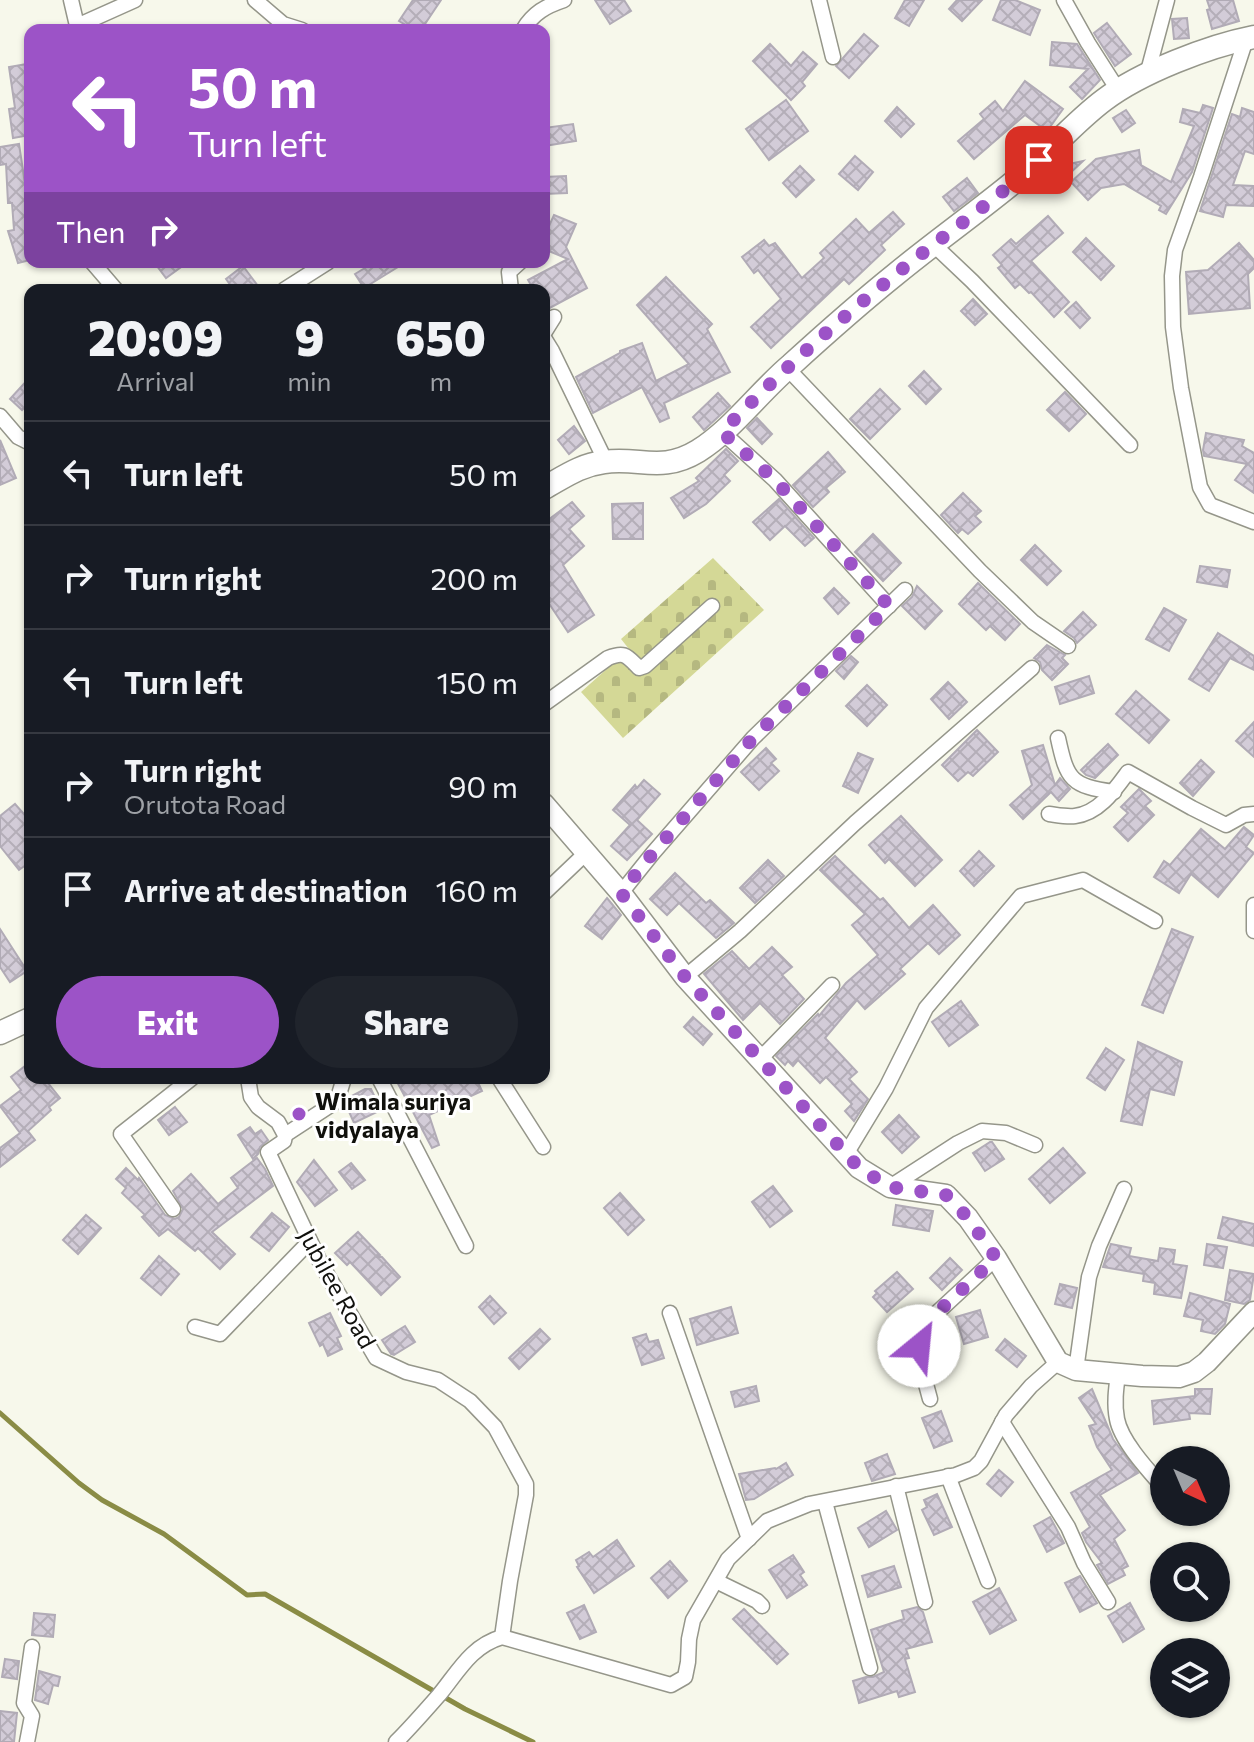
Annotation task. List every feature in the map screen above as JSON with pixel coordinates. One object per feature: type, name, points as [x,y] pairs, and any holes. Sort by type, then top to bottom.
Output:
[{"type":"main road","points":[[550,484],[576,468],[606,462],[657,464],[679,461],[700,450],[787,368],[897,273],[1018,179],[1118,90],[1209,50],[1250,38]]},
{"type":"main road","points":[[0,1033],[24,1022]]},
{"type":"street","points":[[71,0],[77,24]]},
{"type":"street","points":[[86,24],[135,0]]},
{"type":"street","points":[[255,0],[283,24]]},
{"type":"street","points":[[527,24],[547,5],[564,0]]},
{"type":"street","points":[[819,0],[833,57]]},
{"type":"street","points":[[1064,0],[1118,90]]},
{"type":"street","points":[[1147,75],[1167,0]]},
{"type":"street","points":[[1250,38],[1175,250],[1172,276],[1173,327],[1181,388],[1200,487],[1210,505],[1254,522]]},
{"type":"street","points":[[934,245],[1130,445]]},
{"type":"street","points":[[97,268],[111,284]]},
{"type":"street","points":[[293,284],[319,268]]},
{"type":"street","points":[[550,325],[554,317]]},
{"type":"street","points":[[550,347],[606,462]]},
{"type":"street","points":[[787,368],[980,571],[1033,622],[1068,646]]},
{"type":"street","points":[[0,416],[24,440]]},
{"type":"street","points":[[722,432],[775,480],[889,606]]},
{"type":"street","points":[[621,893],[753,738],[905,590]]},
{"type":"street","points":[[550,700],[618,654],[626,655],[639,668],[645,666],[712,606]]},
{"type":"street","points":[[685,977],[1032,668]]},
{"type":"street","points":[[1058,738],[1064,763],[1076,782],[1089,788],[1114,792]]},
{"type":"street","points":[[1049,814],[1074,816],[1096,809],[1114,792],[1128,772],[1226,825],[1244,815],[1254,814]]},
{"type":"street","points":[[550,811],[621,893],[685,977],[859,1168],[890,1187],[946,1195],[968,1218],[1067,1366]]},
{"type":"street","points":[[550,887],[586,853]]},
{"type":"street","points":[[846,1154],[886,1088],[926,1008],[1021,896],[1083,880],[1155,921]]},
{"type":"street","points":[[1254,905],[1254,931]]},
{"type":"street","points":[[760,1059],[832,985]]},
{"type":"street","points":[[173,1209],[121,1134],[184,1084]]},
{"type":"street","points":[[249,1084],[251,1097],[258,1107],[278,1122],[285,1135],[337,1101],[342,1084]]},
{"type":"street","points":[[382,1084],[466,1246]]},
{"type":"street","points":[[503,1084],[543,1147]]},
{"type":"street","points":[[890,1187],[982,1131],[1006,1133],[1035,1145]]},
{"type":"street","name":"Jubilee Road","points":[[285,1135],[284,1141],[268,1152],[310,1241],[376,1358],[406,1372],[438,1380],[470,1401],[495,1427],[526,1484],[502,1637]]},
{"type":"street","points":[[1067,1366],[1089,1277],[1124,1189]]},
{"type":"street","points":[[195,1327],[220,1334],[310,1241]]},
{"type":"street","points":[[930,1399],[923,1373],[919,1331],[996,1258]]},
{"type":"street","points":[[396,1742],[459,1667],[486,1642],[502,1637],[671,1685],[685,1677],[693,1620],[728,1559],[767,1521],[809,1504],[974,1468],[1002,1422],[1031,1386],[1067,1366],[1118,1374],[1179,1377],[1194,1372],[1207,1362],[1254,1312]]},
{"type":"street","points":[[670,1313],[749,1539]]},
{"type":"street","points":[[1118,1374],[1117,1421],[1129,1444],[1150,1471]]},
{"type":"street","points":[[1002,1422],[1068,1527],[1084,1563],[1108,1602]]},
{"type":"street","points":[[948,1476],[988,1581]]},
{"type":"street","points":[[896,1486],[925,1602]]},
{"type":"street","points":[[825,1502],[870,1668]]},
{"type":"street","points":[[716,1581],[762,1606]]},
{"type":"street","points":[[27,1742],[32,1716],[24,1703],[32,1647]]},
{"type":"green space","points":[[713,558],[764,610],[623,738],[581,692],[629,649],[621,639]]},
{"type":"building","points":[[413,0],[441,0],[425,24],[404,24],[399,21]]},
{"type":"building","points":[[595,0],[624,0],[631,11],[610,24]]},
{"type":"building","points":[[905,0],[924,0],[909,26],[895,18]]},
{"type":"building","points":[[957,0],[982,0],[962,21],[949,9]]},
{"type":"building","points":[[1001,0],[1015,0],[1040,10],[1030,35],[993,20]]},
{"type":"building","points":[[1207,0],[1233,0],[1239,21],[1212,29]]},
{"type":"building","points":[[1187,18],[1189,38],[1174,39],[1172,19]]},
{"type":"building","points":[[1107,23],[1131,54],[1115,66],[1094,33]]},
{"type":"building","points":[[864,34],[878,46],[849,78],[836,66]]},
{"type":"building","points":[[1052,42],[1077,44],[1100,80],[1082,99],[1070,87],[1088,69],[1050,65]]},
{"type":"building","points":[[770,44],[791,66],[803,52],[817,64],[802,82],[805,86],[791,100],[753,61]]},
{"type":"building","points":[[24,64],[24,136],[13,138],[9,109],[15,108],[9,67]]},
{"type":"building","points":[[1025,81],[1063,109],[1047,131],[1025,115],[974,159],[958,141],[984,119],[980,114],[995,101],[1003,111]]},
{"type":"building","points":[[786,100],[808,131],[769,160],[746,129]]},
{"type":"building","points":[[1203,105],[1213,108],[1192,172],[1166,214],[1159,210],[1161,206],[1124,184],[1101,188],[1088,200],[1071,182],[1096,159],[1139,150],[1141,165],[1171,182],[1194,126],[1180,122],[1183,109],[1200,113]]},
{"type":"building","points":[[897,107],[914,124],[901,137],[885,121]]},
{"type":"building","points":[[1242,108],[1254,112],[1254,154],[1245,151],[1233,185],[1254,186],[1254,206],[1226,205],[1223,217],[1200,211],[1232,114],[1240,117]]},
{"type":"building","points":[[1126,110],[1135,123],[1122,132],[1113,118]]},
{"type":"building","points":[[573,124],[576,141],[550,145],[550,127]]},
{"type":"building","points":[[19,144],[24,177],[24,262],[18,263],[8,231],[14,230],[12,203],[8,203],[6,164],[0,165],[0,147]]},
{"type":"building","points":[[855,156],[873,172],[858,190],[839,174]]},
{"type":"building","points":[[1083,161],[1053,189],[1041,177],[1051,168]]},
{"type":"building","points":[[800,166],[814,180],[796,197],[783,183]]},
{"type":"building","points":[[566,176],[567,193],[550,194],[550,177]]},
{"type":"building","points":[[967,178],[978,193],[954,211],[943,197]]},
{"type":"building","points":[[893,212],[904,224],[881,245],[885,250],[849,284],[844,279],[771,348],[751,327],[781,299],[758,270],[754,273],[742,257],[764,240],[769,246],[775,243],[802,278],[824,258],[820,253],[856,219],[869,233]]},
{"type":"building","points":[[554,215],[576,224],[566,247],[587,288],[550,308],[550,284],[530,284],[528,280],[568,259],[550,252],[550,224]]},
{"type":"building","points":[[1048,216],[1063,233],[1031,261],[1069,302],[1054,317],[1031,292],[1020,284],[1015,288],[998,268],[1002,265],[993,255],[1011,239],[1016,244]]},
{"type":"building","points":[[1086,238],[1114,266],[1101,280],[1073,252]]},
{"type":"building","points":[[1239,243],[1254,260],[1254,268],[1248,274],[1250,308],[1189,314],[1186,272],[1208,270]]},
{"type":"building","points":[[158,268],[180,268],[166,278]]},
{"type":"building","points":[[244,268],[256,284],[230,284],[226,279]]},
{"type":"building","points":[[365,268],[396,268],[370,284],[361,284],[355,274]]},
{"type":"building","points":[[666,277],[712,324],[707,329],[730,372],[664,403],[669,418],[660,422],[642,387],[593,413],[576,377],[620,351],[642,343],[656,381],[689,364],[637,305]]},
{"type":"building","points":[[973,299],[987,314],[975,325],[961,311]]},
{"type":"building","points":[[1076,302],[1090,318],[1080,328],[1065,312]]},
{"type":"building","points":[[924,371],[941,389],[926,404],[909,386]]},
{"type":"building","points":[[24,384],[24,408],[22,410],[10,399]]},
{"type":"building","points":[[880,389],[900,409],[870,439],[850,419]]},
{"type":"building","points":[[1065,392],[1086,414],[1069,431],[1047,410]]},
{"type":"building","points":[[718,393],[730,406],[704,430],[693,417]]},
{"type":"building","points":[[757,418],[772,434],[762,444],[747,428]]},
{"type":"building","points":[[574,426],[585,441],[569,454],[558,440]]},
{"type":"building","points":[[1206,433],[1244,440],[1242,446],[1254,453],[1254,493],[1235,480],[1247,464],[1204,456]]},
{"type":"building","points":[[0,440],[16,478],[0,485]]},
{"type":"building","points":[[726,449],[738,461],[724,475],[730,481],[706,504],[684,518],[671,498],[699,481],[696,478]]},
{"type":"building","points":[[828,452],[845,472],[826,488],[829,492],[813,507],[793,485]]},
{"type":"building","points":[[963,493],[981,511],[975,516],[981,522],[968,534],[962,529],[958,533],[941,515]]},
{"type":"building","points":[[779,499],[814,538],[805,546],[785,526],[770,540],[753,522]]},
{"type":"building","points":[[572,502],[584,516],[569,529],[584,546],[563,565],[594,615],[568,632],[550,605],[550,518]]},
{"type":"building","points":[[643,503],[643,539],[613,539],[612,504]]},
{"type":"building","points":[[873,534],[901,563],[883,581],[855,552]]},
{"type":"building","points":[[1035,545],[1061,571],[1047,585],[1021,560]]},
{"type":"building","points":[[1200,566],[1230,570],[1227,587],[1197,582]]},
{"type":"building","points":[[978,583],[1020,624],[1005,640],[990,626],[986,630],[959,604]]},
{"type":"building","points":[[917,586],[942,611],[925,629],[902,606],[912,597]]},
{"type":"building","points":[[834,588],[849,603],[838,614],[824,598]]},
{"type":"building","points":[[1164,608],[1186,620],[1169,651],[1146,639]]},
{"type":"building","points":[[1083,612],[1096,625],[1077,643],[1064,631]]},
{"type":"building","points":[[1218,633],[1254,656],[1254,670],[1230,658],[1209,691],[1189,679]]},
{"type":"building","points":[[1047,645],[1065,655],[1062,658],[1068,664],[1052,680],[1034,658]]},
{"type":"building","points":[[851,656],[858,662],[844,679],[836,671]]},
{"type":"building","points":[[1089,676],[1094,693],[1060,704],[1055,687]]},
{"type":"building","points":[[948,682],[967,702],[949,719],[931,699]]},
{"type":"building","points":[[867,685],[887,705],[867,726],[846,706]]},
{"type":"building","points":[[1136,691],[1169,720],[1149,743],[1116,714]]},
{"type":"building","points":[[1254,722],[1254,757],[1236,741]]},
{"type":"building","points":[[977,730],[998,752],[973,776],[968,772],[958,781],[942,765]]},
{"type":"building","points":[[1108,744],[1118,755],[1095,778],[1086,775],[1081,770]]},
{"type":"building","points":[[1043,745],[1055,785],[1060,778],[1070,789],[1059,801],[1051,792],[1023,819],[1010,805],[1032,785],[1022,751]]},
{"type":"building","points":[[766,748],[776,759],[771,763],[779,771],[759,790],[741,772]]},
{"type":"building","points":[[858,753],[873,759],[858,793],[843,786]]},
{"type":"building","points":[[1201,760],[1214,772],[1193,796],[1180,783]]},
{"type":"building","points":[[644,780],[660,794],[637,820],[652,834],[627,860],[611,846],[630,825],[613,810],[635,785],[637,788]]},
{"type":"building","points":[[1139,789],[1151,801],[1145,806],[1154,815],[1128,841],[1114,827],[1128,813],[1121,807]]},
{"type":"building","points":[[15,804],[24,814],[24,866],[19,870],[0,846],[0,816]]},
{"type":"building","points":[[901,816],[942,860],[915,886],[889,859],[885,863],[869,845]]},
{"type":"building","points":[[1244,827],[1254,835],[1246,847],[1254,853],[1218,897],[1191,874],[1179,893],[1154,877],[1164,861],[1170,865],[1201,829],[1225,849]]},
{"type":"building","points":[[979,851],[994,866],[974,886],[960,871]]},
{"type":"building","points":[[835,856],[880,900],[883,898],[909,928],[933,905],[960,935],[939,954],[928,943],[900,969],[905,974],[865,1009],[857,1000],[825,1038],[857,1072],[849,1079],[868,1099],[854,1121],[845,1111],[852,1104],[826,1077],[820,1083],[798,1060],[793,1066],[788,1061],[785,1065],[776,1056],[819,1016],[846,983],[878,955],[852,925],[865,914],[820,870]]},
{"type":"building","points":[[768,860],[784,876],[755,903],[740,888]]},
{"type":"building","points":[[675,873],[706,903],[710,900],[734,923],[716,938],[679,903],[667,915],[650,899]]},
{"type":"building","points":[[607,898],[621,915],[602,939],[585,926]]},
{"type":"building","points":[[0,929],[24,966],[24,973],[10,982],[0,967]]},
{"type":"building","points":[[1172,929],[1193,937],[1163,1013],[1142,1005]]},
{"type":"building","points":[[772,947],[792,967],[782,975],[804,999],[780,1024],[760,1003],[743,1020],[704,974],[732,951],[749,969]]},
{"type":"building","points":[[961,1001],[978,1025],[949,1046],[932,1022]]},
{"type":"building","points":[[693,1017],[712,1034],[703,1045],[684,1027]]},
{"type":"building","points":[[1138,1042],[1182,1062],[1174,1095],[1150,1089],[1142,1125],[1121,1121]]},
{"type":"building","points":[[1106,1048],[1124,1060],[1105,1090],[1087,1078]]},
{"type":"building","points":[[24,1067],[24,1084],[49,1084],[60,1098],[28,1131],[35,1140],[0,1167],[0,1148],[20,1133],[0,1106],[21,1090],[11,1077]]},
{"type":"building","points":[[398,1084],[479,1084],[482,1091],[429,1115],[439,1145],[432,1148]]},
{"type":"building","points":[[371,1089],[381,1110],[354,1123],[346,1105],[348,1098]]},
{"type":"building","points":[[175,1107],[187,1122],[169,1135],[158,1120]]},
{"type":"building","points":[[899,1115],[919,1137],[902,1153],[882,1132]]},
{"type":"building","points":[[250,1127],[255,1134],[261,1130],[268,1140],[253,1159],[238,1135]]},
{"type":"building","points":[[990,1142],[1004,1159],[985,1171],[973,1153]]},
{"type":"building","points":[[1063,1148],[1085,1173],[1050,1203],[1029,1179]]},
{"type":"building","points":[[257,1158],[273,1186],[212,1232],[235,1254],[220,1269],[198,1248],[195,1251],[168,1229],[159,1236],[142,1217],[145,1215],[122,1193],[126,1188],[116,1179],[126,1168],[139,1178],[165,1215],[175,1219],[183,1209],[173,1191],[191,1174],[218,1204],[238,1188],[231,1178]]},
{"type":"building","points":[[314,1160],[337,1190],[315,1206],[297,1182]]},
{"type":"building","points":[[351,1163],[365,1180],[352,1189],[339,1172]]},
{"type":"building","points":[[773,1186],[792,1211],[770,1227],[752,1202]]},
{"type":"building","points":[[620,1193],[644,1220],[628,1235],[604,1208]]},
{"type":"building","points":[[896,1205],[933,1211],[929,1231],[893,1225]]},
{"type":"building","points":[[272,1213],[289,1227],[269,1251],[251,1237]]},
{"type":"building","points":[[86,1215],[101,1228],[78,1254],[63,1240]]},
{"type":"building","points":[[1223,1217],[1254,1224],[1254,1246],[1218,1238]]},
{"type":"building","points":[[358,1232],[380,1255],[376,1257],[382,1257],[400,1277],[381,1295],[350,1262],[347,1265],[335,1253]]},
{"type":"building","points":[[1111,1244],[1131,1248],[1129,1256],[1158,1261],[1160,1248],[1175,1250],[1173,1264],[1187,1266],[1181,1298],[1154,1294],[1155,1283],[1143,1281],[1144,1274],[1103,1267]]},
{"type":"building","points":[[1207,1244],[1227,1247],[1223,1268],[1204,1265]]},
{"type":"building","points":[[159,1256],[179,1274],[161,1295],[141,1278]]},
{"type":"building","points":[[950,1258],[962,1270],[942,1290],[930,1278]]},
{"type":"building","points":[[1230,1270],[1254,1274],[1250,1300],[1244,1304],[1225,1300]]},
{"type":"building","points":[[897,1272],[913,1289],[887,1312],[873,1297],[877,1293],[875,1291]]},
{"type":"building","points":[[1060,1284],[1077,1288],[1072,1308],[1055,1304]]},
{"type":"building","points":[[1190,1293],[1230,1304],[1225,1324],[1215,1334],[1201,1331],[1203,1320],[1184,1316]]},
{"type":"building","points":[[490,1296],[506,1313],[494,1324],[479,1307]]},
{"type":"building","points":[[731,1307],[738,1333],[697,1345],[690,1319]]},
{"type":"building","points":[[980,1310],[988,1337],[964,1344],[956,1317]]},
{"type":"building","points":[[330,1313],[341,1336],[337,1338],[342,1349],[328,1356],[309,1323]]},
{"type":"building","points":[[405,1326],[415,1342],[391,1354],[382,1340]]},
{"type":"building","points":[[540,1329],[550,1339],[519,1369],[509,1358]]},
{"type":"building","points":[[646,1334],[649,1342],[658,1340],[664,1358],[642,1365],[633,1338]]},
{"type":"building","points":[[1005,1339],[1026,1356],[1017,1367],[996,1350]]},
{"type":"building","points":[[756,1386],[759,1401],[735,1407],[731,1392]]},
{"type":"building","points":[[1092,1389],[1113,1439],[1138,1473],[1100,1495],[1125,1530],[1114,1539],[1128,1566],[1122,1569],[1125,1575],[1108,1584],[1097,1565],[1102,1563],[1082,1533],[1090,1527],[1071,1493],[1112,1470],[1097,1447],[1089,1426],[1096,1424],[1079,1398]]},
{"type":"building","points":[[1195,1389],[1212,1389],[1210,1414],[1189,1413],[1190,1419],[1154,1424],[1152,1401],[1195,1396]]},
{"type":"building","points":[[941,1411],[952,1441],[934,1448],[922,1418]]},
{"type":"building","points":[[887,1454],[895,1474],[872,1481],[865,1463]]},
{"type":"building","points":[[786,1463],[793,1475],[754,1499],[746,1500],[739,1474],[776,1469]]},
{"type":"building","points":[[999,1470],[1013,1482],[1001,1496],[987,1484]]},
{"type":"building","points":[[937,1494],[952,1527],[934,1535],[922,1510],[927,1507],[924,1500]]},
{"type":"building","points":[[886,1511],[897,1530],[869,1547],[858,1528]]},
{"type":"building","points":[[1050,1517],[1064,1543],[1047,1552],[1034,1526]]},
{"type":"building","points":[[617,1540],[634,1566],[594,1593],[577,1567],[576,1560],[589,1552],[593,1557]]},
{"type":"building","points":[[793,1555],[804,1572],[800,1575],[807,1585],[787,1598],[769,1570]]},
{"type":"building","points":[[670,1561],[687,1581],[668,1598],[651,1578]]},
{"type":"building","points":[[894,1566],[901,1587],[868,1597],[862,1576]]},
{"type":"building","points":[[1080,1576],[1097,1603],[1080,1612],[1065,1583]]},
{"type":"building","points":[[999,1588],[1016,1620],[990,1634],[973,1602]]},
{"type":"building","points":[[1130,1603],[1144,1629],[1123,1642],[1108,1616]]},
{"type":"building","points":[[584,1605],[596,1632],[580,1639],[567,1613]]},
{"type":"building","points":[[917,1607],[923,1612],[932,1642],[906,1649],[909,1658],[905,1659],[915,1692],[899,1697],[897,1691],[859,1703],[853,1681],[884,1672],[871,1630],[904,1619],[902,1611]]},
{"type":"building","points":[[744,1609],[788,1654],[777,1664],[733,1619]]},
{"type":"building","points":[[34,1613],[55,1615],[53,1637],[32,1635]]},
{"type":"building","points":[[5,1659],[19,1661],[17,1679],[2,1677]]},
{"type":"building","points":[[39,1671],[60,1677],[58,1686],[53,1685],[48,1704],[35,1700]]},
{"type":"building","points":[[0,1711],[17,1713],[14,1742],[0,1742]]},
{"type":"waterway","points":[[0,1413],[102,1500],[164,1534],[247,1595],[265,1594],[465,1709],[533,1742]]},
{"type":"place","name":"Wimala suriya vidyalaya","points":[[299,1114]]},
{"type":"route","points":[[919,1346],[919,1331],[996,1258],[968,1218],[946,1195],[890,1187],[859,1168],[685,977],[621,893],[753,738],[889,606],[775,480],[722,432],[787,368],[853,310],[1039,160]]}]
